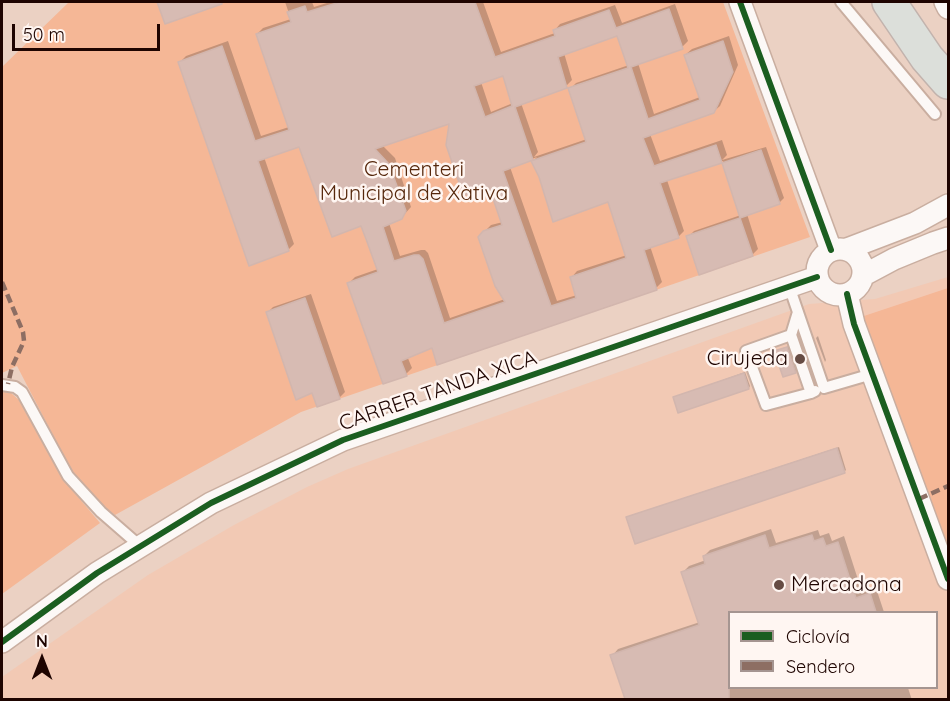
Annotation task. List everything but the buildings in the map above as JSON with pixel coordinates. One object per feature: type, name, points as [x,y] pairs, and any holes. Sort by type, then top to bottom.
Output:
[{"type":"main road","points":[[889,2],[927,58],[948,82]]},
{"type":"main road","points":[[897,2],[948,52]]},
{"type":"street","points":[[740,2],[839,250],[860,259],[864,275]]},
{"type":"street","points":[[945,2],[948,8]]},
{"type":"street","points":[[948,205],[915,223],[821,258],[816,270],[817,277],[825,290],[832,294],[847,294],[858,287],[864,275],[894,259],[948,238]]},
{"type":"street","name":"CARRER TANDA XICA","points":[[2,642],[97,573],[211,503],[343,440],[817,277]]},
{"type":"street","points":[[847,294],[854,324],[948,579]]},
{"type":"lane","points":[[841,2],[935,114]]},
{"type":"lane","points":[[789,286],[824,388]]},
{"type":"lane","points":[[798,312],[791,335],[811,393]]},
{"type":"lane","points":[[791,335],[746,351],[766,405],[872,374]]},
{"type":"lane","points":[[2,385],[8,384],[22,392],[68,476],[101,512],[140,546]]},
{"type":"shaded area","points":[[948,277],[948,699],[2,700],[2,677],[148,575],[234,525],[307,487],[348,469],[809,304],[875,299]]},
{"type":"green space","name":"Cementeri Municipal de Xàtiva","points":[[69,2],[723,2],[810,237],[301,412],[115,515],[89,495],[72,472],[17,366],[2,373],[2,67]]},
{"type":"green space","points":[[948,288],[948,547],[861,317]]},
{"type":"green space","points":[[2,391],[11,393],[19,400],[63,479],[100,523],[2,594]]},
{"type":"marked path","points":[[2,282],[23,332],[24,341],[12,367],[8,384]]},
{"type":"marked path","points":[[919,499],[948,486]]},
{"type":"cycle path","points":[[740,2],[831,250]]},
{"type":"cycle path","points":[[2,642],[97,573],[211,503],[343,440],[817,277]]},
{"type":"cycle path","points":[[847,294],[854,324],[948,579]]},
{"type":"place","name":"Cirujeda","points":[[800,359]]},
{"type":"place","name":"Mercadona","points":[[779,585]]}]
